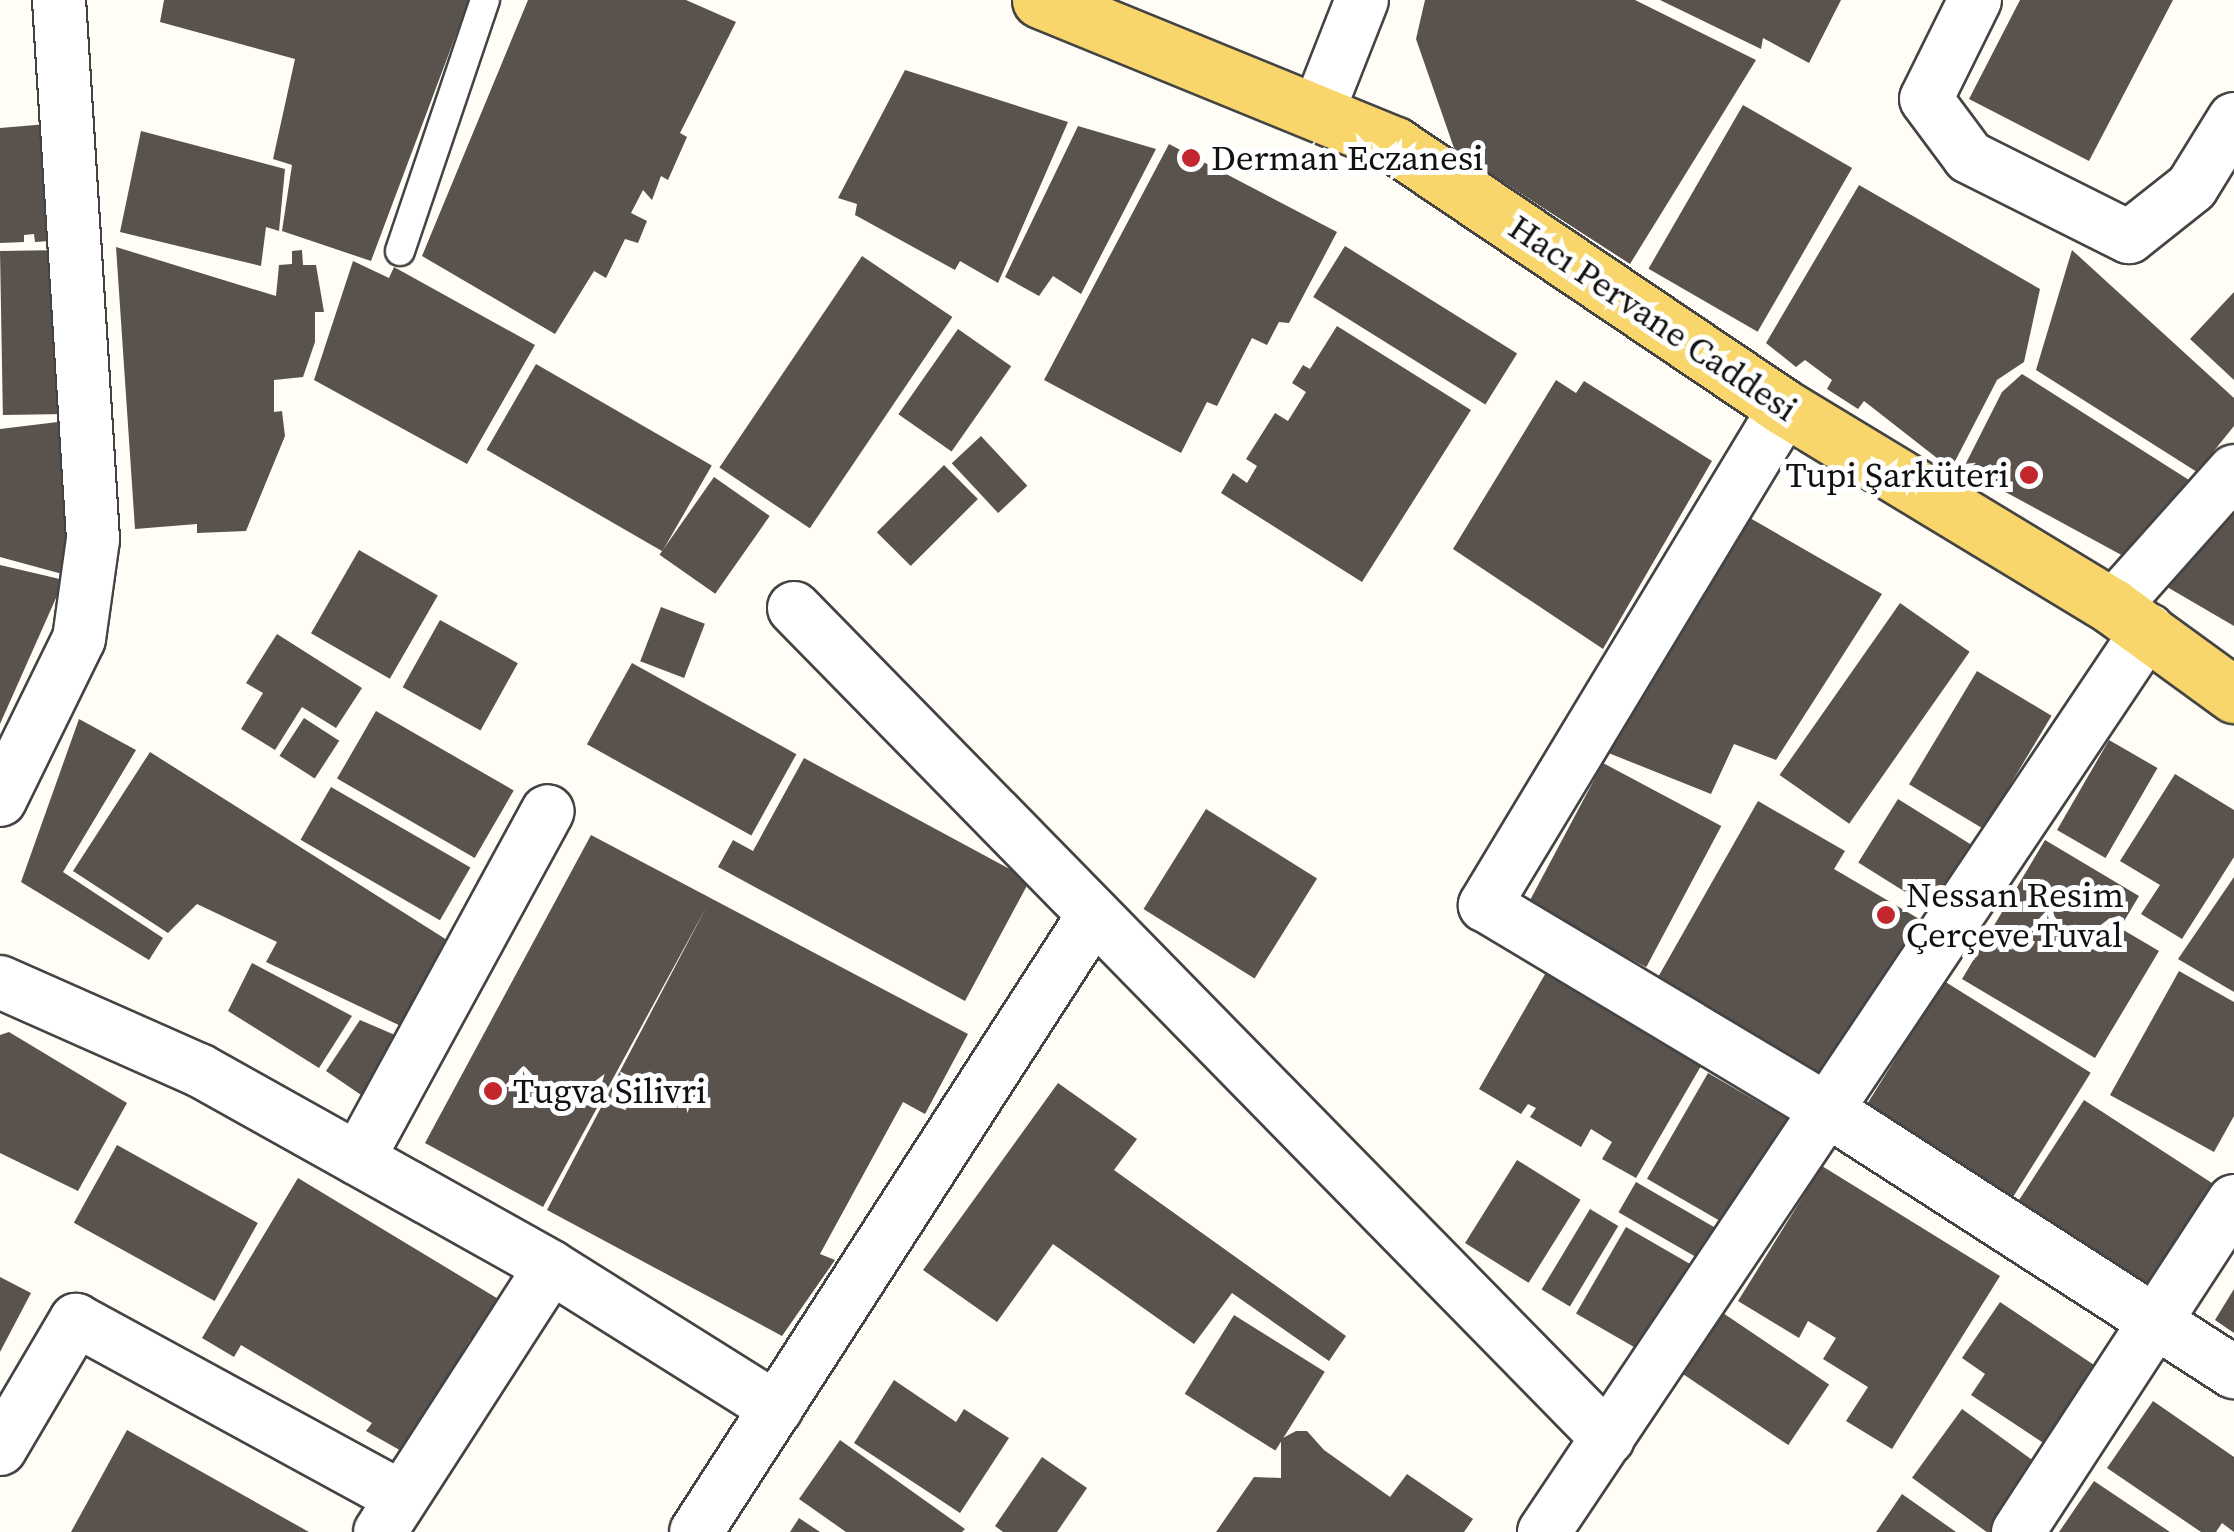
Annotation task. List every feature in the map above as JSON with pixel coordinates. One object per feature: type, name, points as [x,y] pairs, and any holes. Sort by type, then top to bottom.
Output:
[{"type":"main road","name":"Hacı Pervane Caddesi","points":[[1040,0],[1319,109],[1394,145],[1786,408],[2131,618],[2234,695]]},
{"type":"street","points":[[0,800],[79,639],[93,539],[58,0]]},
{"type":"street","points":[[1319,109],[1362,0]]},
{"type":"street","points":[[1974,0],[1926,99],[1969,157],[2128,237],[2192,186],[2234,118]]},
{"type":"street","points":[[1786,408],[1486,905],[1828,1110],[2234,1372]]},
{"type":"street","points":[[1544,1532],[1828,1110],[2131,618],[2234,472]]},
{"type":"street","points":[[794,608],[1608,1439]]},
{"type":"street","points":[[358,1159],[548,811]]},
{"type":"street","points":[[696,1532],[1093,916]]},
{"type":"street","points":[[0,982],[199,1070],[551,1267],[776,1408]]},
{"type":"street","points":[[2018,1532],[2234,1202]]},
{"type":"street","points":[[0,1448],[76,1320],[391,1515],[551,1267]]},
{"type":"lane","points":[[400,251],[485,0]]},
{"type":"building","points":[[164,0],[469,0],[371,261],[282,231],[292,165],[273,159],[295,59],[160,22]]},
{"type":"building","points":[[528,0],[686,0],[736,22],[680,133],[687,137],[668,180],[661,176],[652,200],[643,190],[631,213],[647,221],[638,243],[625,239],[606,278],[594,271],[555,334],[422,256]]},
{"type":"building","points":[[1425,0],[1635,0],[1756,60],[1630,264],[1455,151],[1416,39]]},
{"type":"building","points":[[1660,0],[1841,0],[1809,63],[1763,38],[1761,49]]},
{"type":"building","points":[[2020,0],[2173,0],[2089,161],[1969,99]]},
{"type":"building","points":[[905,70],[1068,122],[998,283],[960,261],[955,270],[855,215],[857,204],[838,198]]},
{"type":"building","points":[[1743,105],[1852,168],[1758,332],[1648,269]]},
{"type":"building","points":[[59,123],[64,240],[35,242],[34,234],[24,235],[24,242],[0,243],[0,128]]},
{"type":"building","points":[[1078,126],[1156,149],[1081,294],[1053,276],[1039,296],[1005,277]]},
{"type":"building","points":[[141,131],[285,169],[279,231],[266,227],[261,266],[120,232]]},
{"type":"building","points":[[1169,144],[1337,232],[1289,323],[1279,322],[1267,345],[1252,338],[1217,406],[1207,402],[1181,453],[1044,380]]},
{"type":"building","points":[[1859,185],[2040,289],[2024,362],[1997,380],[1951,469],[1864,401],[1858,409],[1827,389],[1832,380],[1805,360],[1796,367],[1766,343]]},
{"type":"building","points":[[1345,246],[1517,354],[1485,404],[1313,297]]},
{"type":"building","points":[[116,247],[276,296],[279,265],[292,264],[292,251],[302,250],[303,265],[316,265],[324,312],[315,312],[315,342],[303,377],[274,380],[274,412],[282,411],[285,436],[246,531],[197,533],[197,524],[135,529]]},
{"type":"building","points":[[63,250],[66,414],[3,415],[0,251]]},
{"type":"building","points":[[2072,250],[2234,398],[2234,426],[2197,472],[2036,370]]},
{"type":"building","points":[[862,256],[952,317],[810,528],[719,467]]},
{"type":"building","points":[[353,261],[389,278],[394,267],[535,345],[467,464],[314,380]]},
{"type":"building","points":[[2234,292],[2234,380],[2190,339]]},
{"type":"building","points":[[1337,326],[1471,410],[1362,582],[1221,493],[1233,473],[1247,483],[1257,466],[1246,459],[1275,413],[1288,421],[1306,392],[1292,383],[1303,365],[1310,369]]},
{"type":"building","points":[[958,329],[1011,366],[952,451],[898,414]]},
{"type":"building","points":[[536,364],[712,465],[662,551],[486,450]]},
{"type":"building","points":[[2022,374],[2189,480],[2127,558],[1963,469],[2002,392]]},
{"type":"building","points":[[1556,380],[1576,393],[1584,381],[1712,461],[1603,649],[1453,549]]},
{"type":"building","points":[[66,421],[66,575],[0,557],[0,429]]},
{"type":"building","points":[[981,436],[1027,486],[998,513],[952,463]]},
{"type":"building","points":[[944,465],[978,499],[911,566],[877,532]]},
{"type":"building","points":[[714,477],[770,516],[715,594],[660,555]]},
{"type":"building","points":[[2234,507],[2234,626],[2162,584]]},
{"type":"building","points":[[1743,514],[1882,594],[1776,760],[1734,744],[1711,794],[1606,752]]},
{"type":"building","points":[[359,550],[438,596],[390,679],[311,633]]},
{"type":"building","points":[[0,565],[64,580],[0,724]]},
{"type":"building","points":[[1900,603],[1970,652],[1849,824],[1780,775]]},
{"type":"building","points":[[661,607],[705,624],[684,678],[640,661]]},
{"type":"building","points":[[440,620],[518,663],[481,730],[403,687]]},
{"type":"building","points":[[277,634],[362,688],[336,728],[302,707],[275,750],[241,729],[263,693],[246,683]]},
{"type":"building","points":[[632,663],[796,754],[751,835],[587,744]]},
{"type":"building","points":[[1977,671],[2052,716],[1984,829],[1909,784]]},
{"type":"building","points":[[376,711],[514,790],[475,858],[337,779]]},
{"type":"building","points":[[304,718],[339,741],[315,779],[279,756]]},
{"type":"building","points":[[79,719],[136,750],[63,872],[163,938],[149,960],[21,882]]},
{"type":"building","points":[[2109,740],[2157,768],[2105,858],[2057,830]]},
{"type":"building","points":[[150,752],[447,940],[405,1028],[266,962],[277,942],[197,904],[168,933],[73,871]]},
{"type":"building","points":[[804,758],[1030,880],[965,1001],[718,867],[733,840],[753,851]]},
{"type":"building","points":[[1603,763],[1721,826],[1646,967],[1528,904]]},
{"type":"building","points":[[2175,774],[2234,810],[2234,857],[2182,939],[2141,914],[2160,885],[2120,861]]},
{"type":"building","points":[[331,787],[470,868],[440,920],[300,840]]},
{"type":"building","points":[[1898,799],[1972,845],[1932,909],[1858,863]]},
{"type":"building","points":[[1758,801],[1845,851],[1834,869],[1921,920],[1827,1085],[1653,986]]},
{"type":"building","points":[[1206,809],[1317,878],[1255,978],[1143,909]]},
{"type":"building","points":[[591,835],[968,1034],[925,1114],[903,1102],[820,1254],[835,1260],[782,1336],[547,1210],[707,906],[543,1207],[425,1143]]},
{"type":"building","points":[[2045,840],[2139,896],[2120,928],[2159,951],[2095,1058],[1962,979]]},
{"type":"building","points":[[2234,877],[2234,992],[2178,959]]},
{"type":"building","points":[[252,963],[352,1016],[319,1068],[228,1011]]},
{"type":"building","points":[[1548,969],[1705,1059],[1636,1178],[1602,1159],[1612,1142],[1591,1129],[1581,1147],[1530,1117],[1536,1108],[1528,1104],[1521,1114],[1479,1089]]},
{"type":"building","points":[[2179,971],[2234,1002],[2234,1116],[2214,1152],[2110,1095]]},
{"type":"building","points":[[1944,981],[2091,1073],[2010,1202],[1863,1111]]},
{"type":"building","points":[[360,1020],[402,1038],[364,1097],[326,1071]]},
{"type":"building","points":[[9,1032],[127,1103],[78,1191],[0,1153],[0,1035]]},
{"type":"building","points":[[1708,1073],[1794,1122],[1733,1228],[1647,1179]]},
{"type":"building","points":[[1058,1083],[1137,1139],[1114,1170],[1346,1336],[1329,1361],[1232,1293],[1194,1344],[1053,1244],[997,1322],[923,1270]]},
{"type":"building","points":[[2084,1100],[2217,1187],[2150,1290],[2017,1203]]},
{"type":"building","points":[[117,1145],[258,1223],[215,1301],[74,1223]]},
{"type":"building","points":[[1517,1160],[1581,1200],[1529,1283],[1465,1243]]},
{"type":"building","points":[[1822,1166],[2000,1276],[1892,1449],[1846,1421],[1868,1387],[1823,1359],[1836,1338],[1808,1321],[1799,1338],[1738,1301]]},
{"type":"building","points":[[298,1178],[505,1303],[480,1344],[470,1339],[435,1398],[442,1408],[412,1457],[366,1431],[372,1423],[241,1345],[234,1357],[202,1338]]},
{"type":"building","points":[[1636,1182],[1721,1231],[1703,1261],[1618,1212]]},
{"type":"building","points":[[1590,1209],[1618,1226],[1570,1307],[1542,1290]]},
{"type":"building","points":[[1626,1227],[1700,1270],[1650,1356],[1576,1314]]},
{"type":"building","points":[[0,1277],[31,1293],[0,1352]]},
{"type":"building","points":[[2234,1289],[2234,1333],[2215,1320]]},
{"type":"building","points":[[2000,1302],[2100,1369],[2048,1446],[1971,1395],[1985,1374],[1962,1358]]},
{"type":"building","points":[[1723,1313],[1829,1385],[1788,1445],[1682,1374]]},
{"type":"building","points":[[1234,1315],[1325,1372],[1275,1451],[1185,1394]]},
{"type":"building","points":[[894,1380],[956,1422],[964,1409],[1009,1438],[960,1513],[854,1443]]},
{"type":"building","points":[[2153,1401],[2234,1457],[2234,1532],[2222,1523],[2216,1532],[2201,1532],[2107,1468]]},
{"type":"building","points":[[1962,1409],[2042,1467],[1995,1532],[1987,1532],[1912,1478]]},
{"type":"building","points":[[127,1430],[309,1532],[71,1532]]},
{"type":"building","points":[[1296,1431],[1307,1431],[1324,1450],[1390,1497],[1407,1474],[1473,1519],[1464,1532],[1216,1532],[1254,1477],[1281,1478],[1281,1439]]},
{"type":"building","points":[[840,1440],[965,1529],[846,1532],[799,1499]]},
{"type":"building","points":[[1042,1457],[1087,1488],[1057,1532],[1003,1532],[995,1526]]},
{"type":"building","points":[[2094,1481],[2170,1532],[2059,1532]]},
{"type":"building","points":[[1902,1494],[1956,1532],[1876,1532]]},
{"type":"building","points":[[799,1518],[820,1532],[790,1532]]},
{"type":"place","name":"Derman Eczanesi","points":[[1191,158]]},
{"type":"place","name":"Tupi Şarküteri","points":[[2029,475]]},
{"type":"place","name":"Nessan Resim Çerçeve Tuval","points":[[1886,915]]},
{"type":"place","name":"Tugva Silivri","points":[[493,1091]]}]
